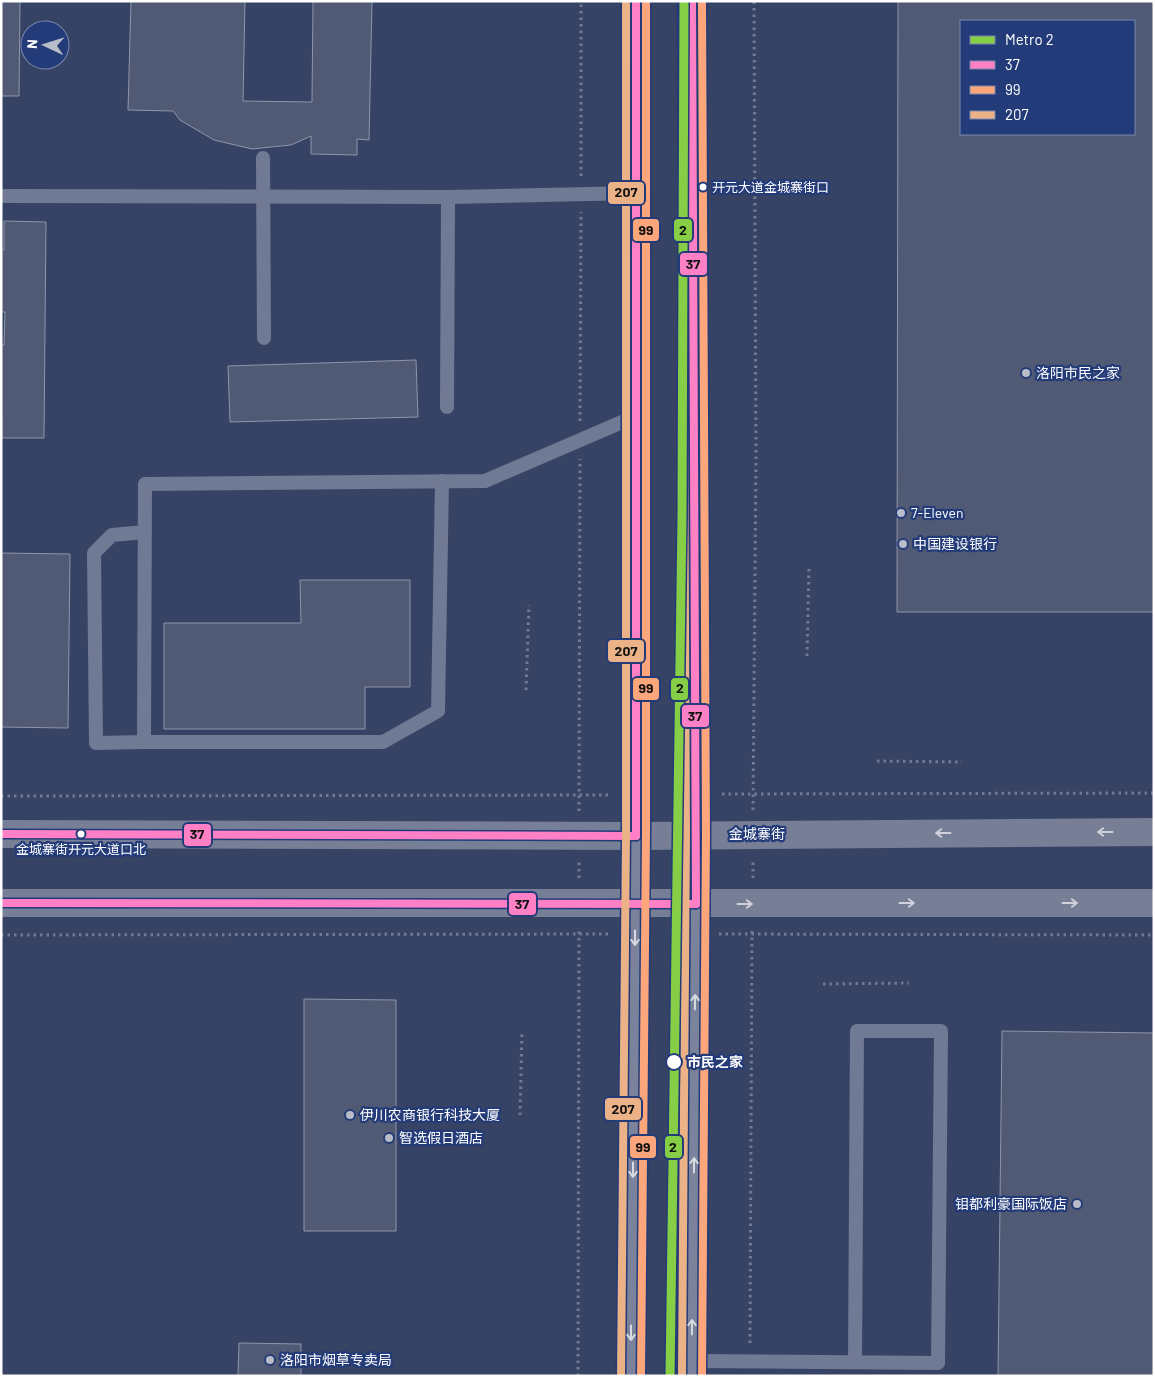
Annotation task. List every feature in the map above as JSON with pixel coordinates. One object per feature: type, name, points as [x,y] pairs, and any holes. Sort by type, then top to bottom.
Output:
[{"type":"main road","points":[[631,1376],[636,836],[636,1]]},
{"type":"main road","points":[[692,1],[696,794],[692,1368]]},
{"type":"main road","name":"金城寨街","points":[[1,834],[636,836],[696,834],[1154,832]]},
{"type":"main road","points":[[1,903],[1154,903]]},
{"type":"lane","points":[[262,158],[264,338]]},
{"type":"lane","points":[[1,196],[448,197],[636,193]]},
{"type":"lane","points":[[448,197],[448,407]]},
{"type":"lane","points":[[144,742],[145,484],[485,481],[636,416]]},
{"type":"lane","points":[[145,532],[112,535],[94,553],[96,743],[383,742],[438,711],[442,481]]},
{"type":"lane","points":[[692,1368],[749,1362],[938,1363],[941,1031],[857,1031],[855,1362]]},
{"type":"path","points":[[578,1376],[581,1]]},
{"type":"path","points":[[749,1362],[756,468],[754,1]]},
{"type":"path","points":[[807,656],[809,568]]},
{"type":"path","points":[[526,690],[529,605]]},
{"type":"path","points":[[877,761],[962,762]]},
{"type":"path","points":[[696,794],[1154,793]]},
{"type":"path","points":[[1,796],[636,795]]},
{"type":"path","points":[[1,935],[634,934]]},
{"type":"path","points":[[696,934],[1154,934]]},
{"type":"path","points":[[823,984],[909,983]]},
{"type":"path","points":[[520,1115],[522,1031]]},
{"type":"building","points":[[1,1],[20,1],[19,96],[1,96]]},
{"type":"building","points":[[131,1],[245,1],[243,101],[312,102],[313,1],[372,1],[369,140],[357,139],[357,155],[311,154],[311,136],[291,145],[252,149],[214,140],[180,120],[173,111],[128,110]]},
{"type":"building","name":"洛阳市民之家","points":[[898,1],[1154,1],[1154,612],[897,612]]},
{"type":"building","points":[[4,221],[46,222],[44,438],[2,438],[1,345],[4,345],[5,312],[1,312],[1,250],[4,250]]},
{"type":"building","points":[[416,360],[418,417],[230,422],[228,366]]},
{"type":"building","points":[[1,553],[70,554],[68,728],[1,727]]},
{"type":"building","points":[[300,580],[410,580],[410,687],[365,687],[365,729],[164,729],[164,623],[301,623]]},
{"type":"building","name":"伊川农商银行科技大厦","points":[[304,999],[396,1000],[396,1231],[304,1231]]},
{"type":"building","name":"钼都利豪国际饭店","points":[[1002,1031],[1154,1033],[1154,1376],[998,1376]]},
{"type":"building","name":"洛阳市烟草专卖局","points":[[239,1343],[301,1344],[301,1376],[238,1376]]},
{"type":"metro line","name":"2","points":[[670,1376],[682,517],[684,1]]},
{"type":"transit line","name":"207","points":[[621,1376],[626,836],[626,1]]},
{"type":"transit line","name":"37","points":[[636,1],[636,836]]},
{"type":"transit line","name":"99","points":[[641,1376],[646,836],[646,1]]},
{"type":"transit line","name":"207","points":[[682,1],[686,835],[682,1376]]},
{"type":"transit line","name":"37","points":[[692,1],[696,904]]},
{"type":"transit line","name":"99","points":[[702,1],[706,835],[702,1376]]},
{"type":"transit line","name":"37","points":[[1,834],[636,836]]},
{"type":"transit line","name":"37","points":[[1,903],[696,904]]},
{"type":"place","name":"开元大道金城寨街口","points":[[703,187]]},
{"type":"place","name":"洛阳市民之家","points":[[1026,373]]},
{"type":"place","name":"7-Eleven","points":[[901,513]]},
{"type":"place","name":"中国建设银行","points":[[903,544]]},
{"type":"place","name":"金城寨街开元大道口北","points":[[81,834]]},
{"type":"place","name":"市民之家","points":[[674,1062]]},
{"type":"place","name":"伊川农商银行科技大厦","points":[[350,1115]]},
{"type":"place","name":"智选假日酒店","points":[[389,1138]]},
{"type":"place","name":"钼都利豪国际饭店","points":[[1077,1204]]},
{"type":"place","name":"洛阳市烟草专卖局","points":[[270,1360]]}]
